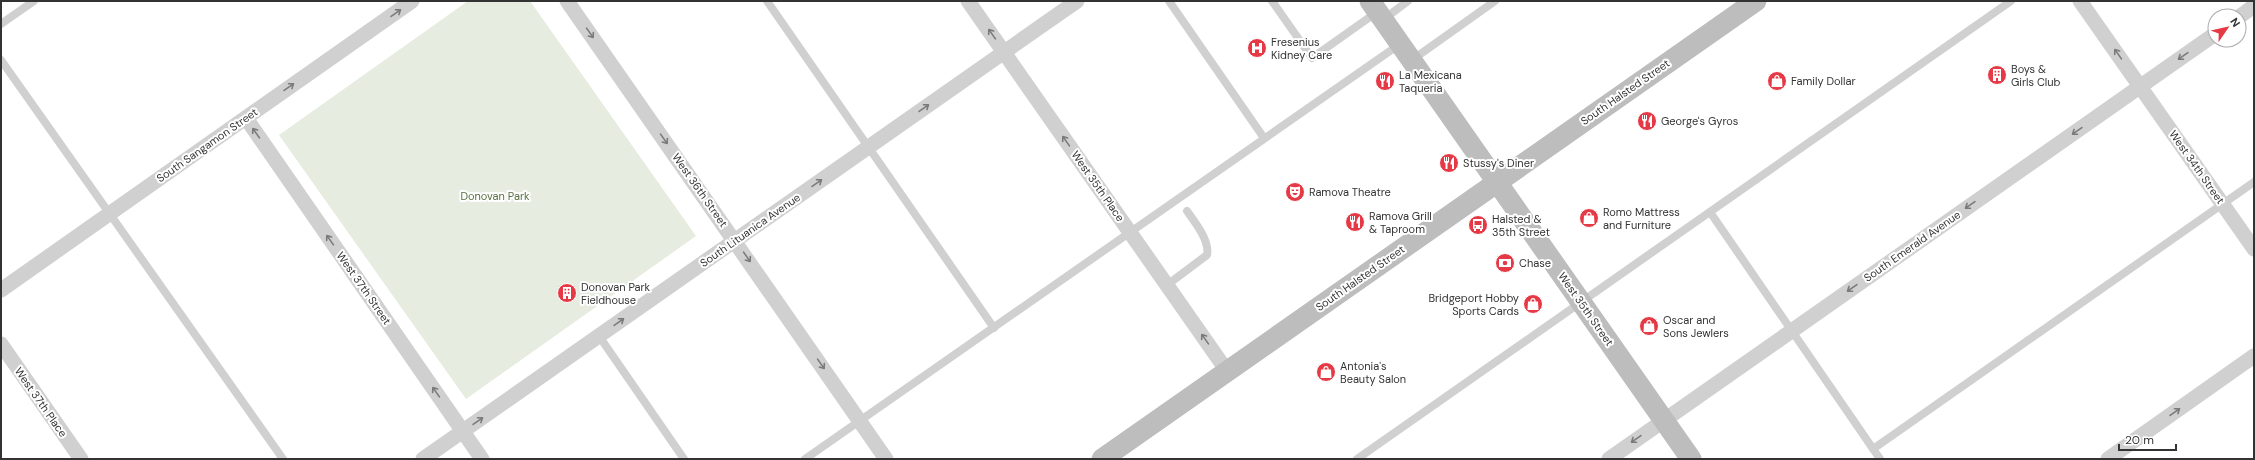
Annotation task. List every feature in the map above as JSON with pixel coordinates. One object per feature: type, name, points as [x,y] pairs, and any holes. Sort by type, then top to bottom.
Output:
[{"type":"main road","name":"South Halsted Street","points":[[1102,459],[1756,1]]},
{"type":"main road","name":"West 35th Street","points":[[1377,11],[1691,459]]},
{"type":"street","name":"South Sangamon Street","points":[[1,290],[412,1]]},
{"type":"street","name":"West 36th Street","points":[[567,1],[886,459]]},
{"type":"street","name":"West 35th Place","points":[[968,1],[1227,371]]},
{"type":"street","name":"South Lituanica Avenue","points":[[423,459],[1077,1]]},
{"type":"street","name":"West 34th Street","points":[[2080,1],[2254,249]]},
{"type":"street","name":"South Emerald Avenue","points":[[1609,459],[1625,454],[1664,420],[2207,40]]},
{"type":"street","name":"West 37th Street","points":[[246,118],[482,459]]},
{"type":"street","name":"West 37th Place","points":[[1,344],[81,459]]},
{"type":"street","points":[[2108,459],[2254,356]]},
{"type":"lane","points":[[1,24],[34,1]]},
{"type":"lane","points":[[767,1],[870,146],[994,328]]},
{"type":"lane","points":[[1169,1],[1264,138]]},
{"type":"lane","points":[[1272,1],[1312,58],[1377,11],[1408,1]]},
{"type":"lane","points":[[806,459],[1264,138],[1406,52],[1495,1]]},
{"type":"lane","points":[[1357,459],[2011,1]]},
{"type":"lane","points":[[1,60],[283,459]]},
{"type":"lane","points":[[1873,449],[2254,182]]},
{"type":"lane","points":[[1167,285],[1207,255],[1208,250],[1199,228],[1187,211]]},
{"type":"lane","points":[[1710,212],[1880,459]]},
{"type":"lane","points":[[599,336],[684,459]]},
{"type":"green space","name":"Donovan Park","points":[[468,1],[530,1],[696,236],[466,399],[279,135]]},
{"type":"place","name":"Fresenius Kidney Care","points":[[1257,48]]},
{"type":"place","name":"Boys & Girls Club","points":[[1997,75]]},
{"type":"place","name":"La Mexicana Taqueria","points":[[1385,81]]},
{"type":"place","name":"Family Dollar","points":[[1777,81]]},
{"type":"place","name":"George's Gyros","points":[[1647,121]]},
{"type":"place","name":"Stussy's Diner","points":[[1449,163]]},
{"type":"place","name":"Ramova Theatre","points":[[1295,192]]},
{"type":"place","name":"Romo Mattress and Furniture","points":[[1589,218]]},
{"type":"place","name":"Ramova Grill & Taproom","points":[[1355,222]]},
{"type":"place","name":"Halsted & 35th Street","points":[[1478,225]]},
{"type":"place","name":"Chase","points":[[1505,263]]},
{"type":"place","name":"Donovan Park Fieldhouse","points":[[567,293]]},
{"type":"place","name":"Bridgeport Hobby Sports Cards","points":[[1533,304]]},
{"type":"place","name":"Oscar and Sons Jewlers","points":[[1649,326]]},
{"type":"place","name":"Antonia's Beauty Salon","points":[[1326,372]]}]
